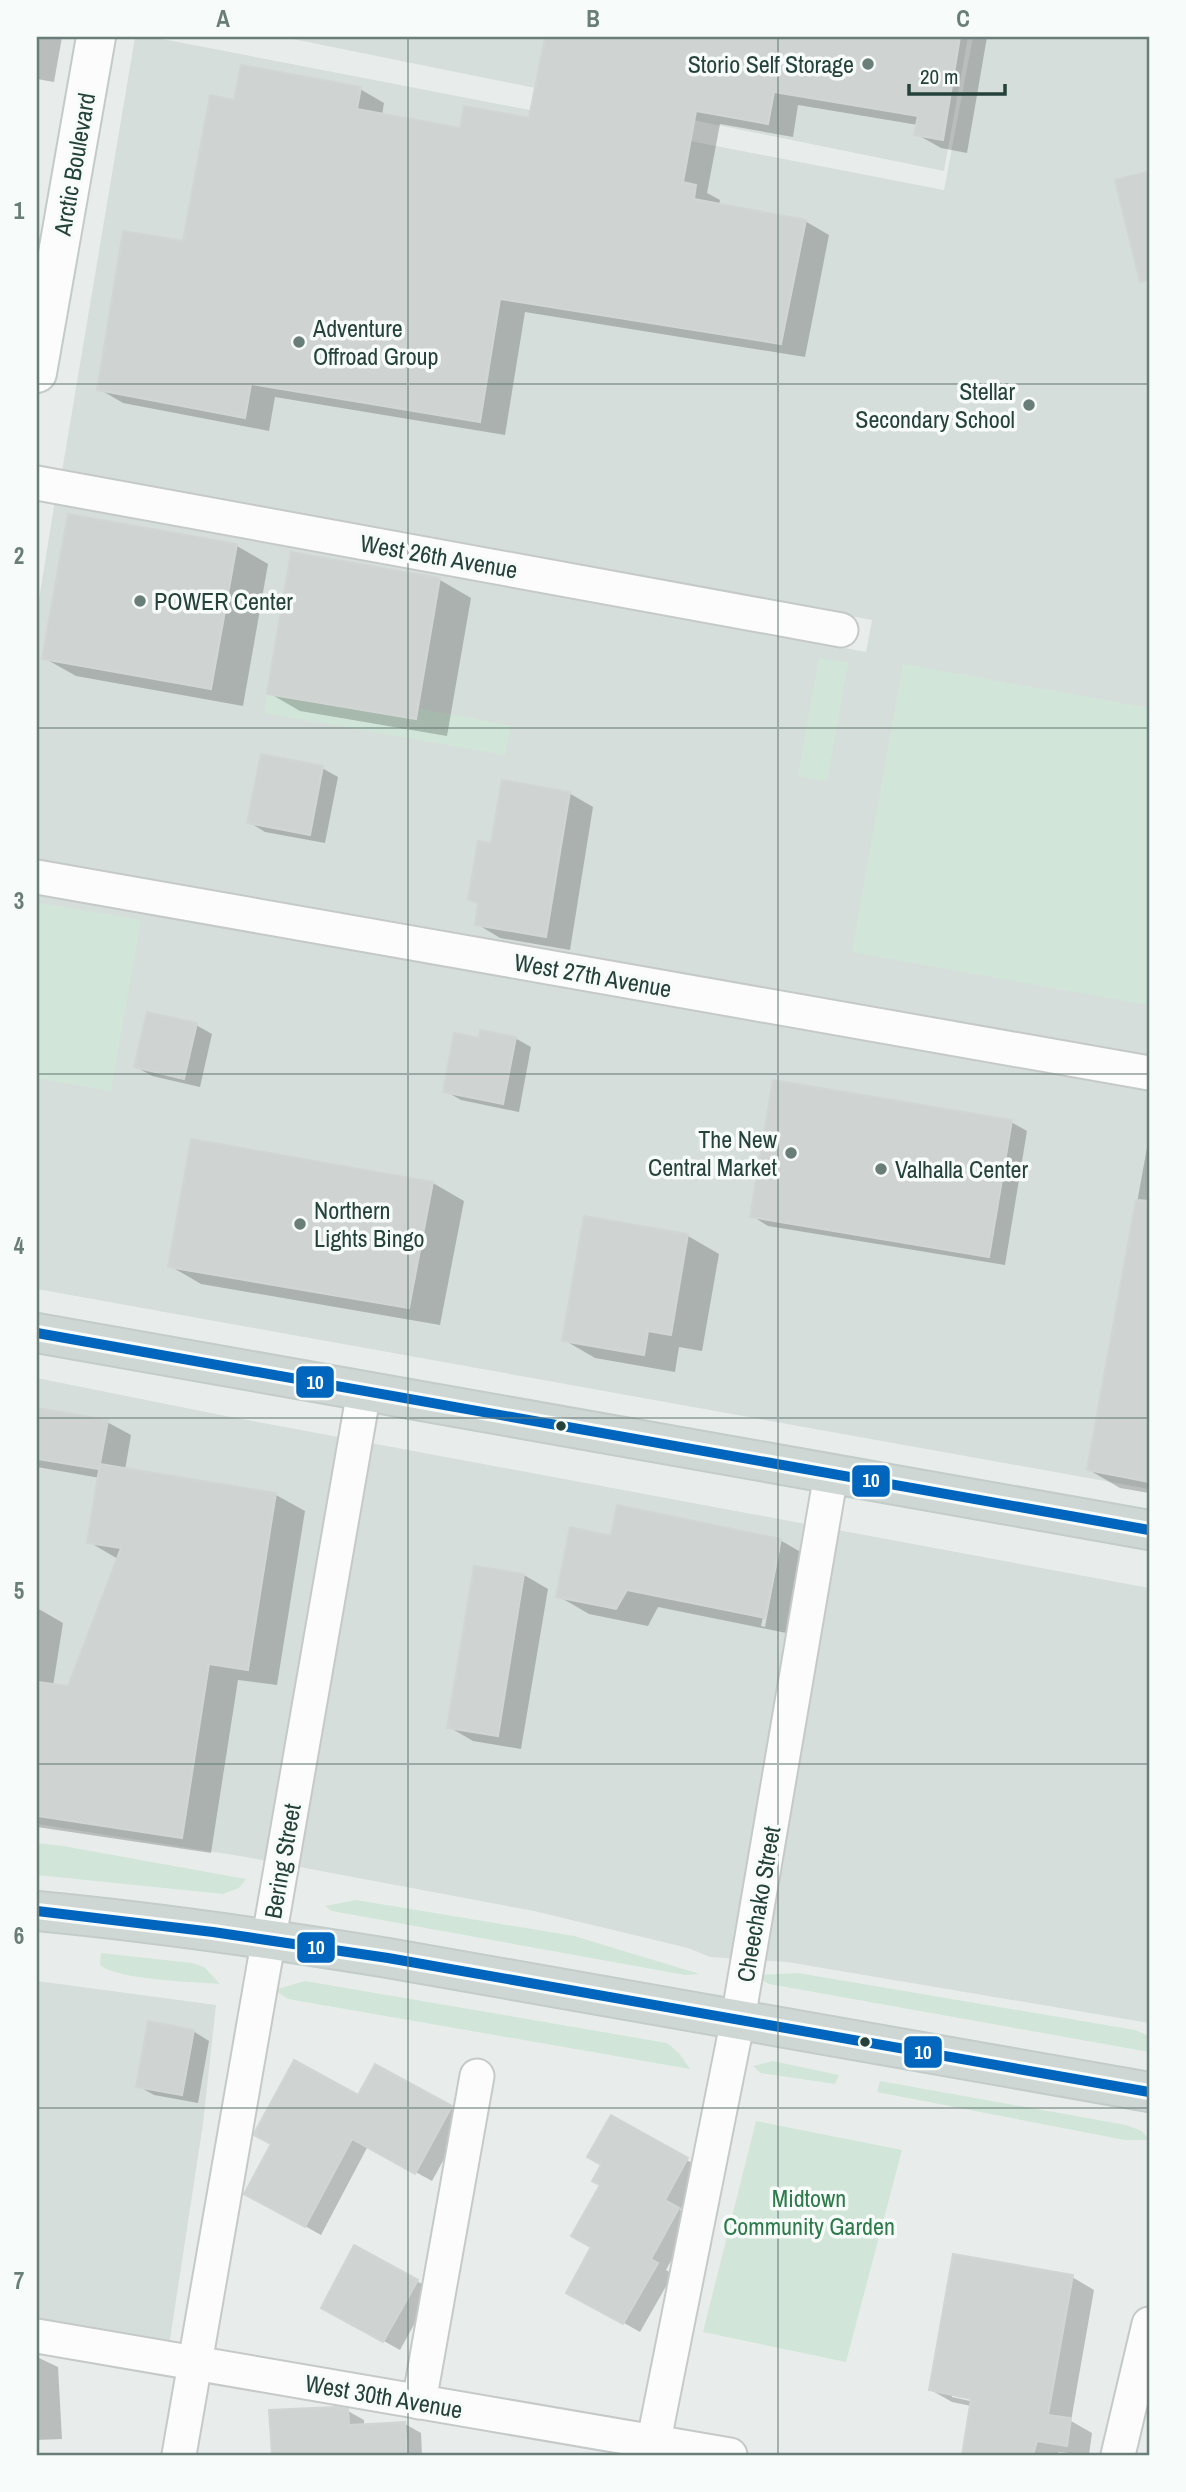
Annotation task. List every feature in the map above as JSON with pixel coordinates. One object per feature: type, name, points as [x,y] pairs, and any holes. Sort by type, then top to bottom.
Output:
[{"type":"main road","name":"Arctic Boulevard","points":[[38,357],[96,37]]},
{"type":"main road","points":[[37,1333],[1149,1530]]},
{"type":"main road","points":[[37,1911],[269,1939],[1149,2092]]},
{"type":"street","name":"West 26th Avenue","points":[[37,483],[841,630]]},
{"type":"street","name":"West 27th Avenue","points":[[37,877],[1149,1073]]},
{"type":"street","name":"Bering Street","points":[[179,2455],[364,1391]]},
{"type":"street","name":"Cheechako Street","points":[[653,2448],[738,2019],[831,1474]]},
{"type":"street","points":[[419,2402],[477,2076]]},
{"type":"street","points":[[1118,2455],[1149,2324]]},
{"type":"street","name":"West 30th Avenue","points":[[37,2336],[419,2402],[653,2448],[730,2455]]},
{"type":"shaded area","points":[[135,37],[152,37],[944,190],[973,37],[1149,37],[1149,1489],[37,1289],[37,612],[55,500],[441,568],[866,652],[872,620],[62,471]]},
{"type":"shaded area","points":[[283,37],[968,37],[944,171]]},
{"type":"shaded area","points":[[37,1378],[221,1415],[1149,1588],[1149,2023],[787,1962],[710,1957],[688,1948],[534,1911],[246,1857],[37,1824]]},
{"type":"shaded area","points":[[37,1981],[216,2005],[203,2124],[169,2346],[37,2321]]},
{"type":"green space","points":[[819,658],[848,663],[827,781],[798,776]]},
{"type":"green space","points":[[903,664],[1149,708],[1149,1005],[852,952]]},
{"type":"green space","points":[[267,694],[416,719],[418,708],[511,726],[505,755],[265,713]]},
{"type":"green space","points":[[37,903],[141,920],[111,1091],[37,1078]]},
{"type":"green space","points":[[37,1843],[246,1879],[239,1888],[223,1894],[37,1875]]},
{"type":"green space","points":[[356,1900],[574,1936],[700,1974],[685,1975],[332,1911],[325,1906]]},
{"type":"green space","points":[[101,1953],[192,1963],[204,1967],[220,1984],[123,1974],[100,1965]]},
{"type":"green space","points":[[798,1973],[1135,2030],[1149,2036],[1149,2052],[769,1984],[761,1980],[759,1975]]},
{"type":"green space","points":[[305,1981],[667,2043],[679,2053],[690,2069],[288,1999],[274,1990]]},
{"type":"green space","points":[[773,2061],[839,2075],[835,2084],[760,2073],[753,2066]]},
{"type":"green space","points":[[880,2081],[1126,2125],[1142,2131],[1149,2140],[1125,2140],[877,2092]]},
{"type":"green space","name":"Midtown Community Garden","points":[[756,2121],[902,2150],[846,2362],[703,2332]]},
{"type":"building","points":[[545,37],[960,37],[943,140],[914,135],[918,116],[774,92],[768,124],[696,111],[683,182],[696,185],[694,199],[806,220],[781,344],[500,299],[480,422],[251,384],[245,418],[97,390],[123,231],[183,241],[210,95],[234,100],[241,65],[361,87],[357,109],[460,128],[464,106],[529,118]]},
{"type":"building","points":[[1149,171],[1149,280],[1140,282],[1115,180]]},
{"type":"building","name":"POWER Center","points":[[68,514],[237,544],[211,689],[42,659]]},
{"type":"building","points":[[291,552],[440,578],[416,719],[267,694]]},
{"type":"building","points":[[261,754],[323,766],[310,835],[247,823]]},
{"type":"building","points":[[502,780],[570,792],[546,937],[475,925],[478,903],[468,899],[478,841],[491,843]]},
{"type":"building","points":[[147,1012],[197,1023],[184,1079],[134,1067]]},
{"type":"building","points":[[480,1030],[516,1037],[503,1104],[443,1092],[454,1033],[479,1038]]},
{"type":"building","name":"Valhalla Center","points":[[773,1080],[1012,1120],[989,1257],[750,1217]]},
{"type":"building","name":"Northern Lights Bingo","points":[[191,1139],[433,1182],[409,1308],[168,1267]]},
{"type":"building","points":[[1136,1200],[1149,1201],[1149,1482],[1087,1470]]},
{"type":"building","points":[[584,1216],[688,1234],[671,1335],[648,1331],[644,1355],[562,1341]]},
{"type":"building","points":[[37,1408],[108,1420],[99,1469],[37,1459]]},
{"type":"building","points":[[100,1464],[276,1493],[248,1670],[209,1664],[182,1838],[37,1816],[37,1682],[68,1686],[121,1548],[87,1543]]},
{"type":"building","points":[[617,1505],[781,1539],[765,1618],[627,1590],[616,1609],[556,1597],[570,1527],[611,1536]]},
{"type":"building","points":[[474,1566],[524,1574],[498,1736],[447,1728]]},
{"type":"building","points":[[148,2021],[194,2030],[182,2095],[136,2087]]},
{"type":"building","points":[[294,2060],[358,2095],[375,2064],[452,2106],[415,2174],[352,2139],[305,2227],[244,2194],[271,2144],[254,2135],[255,2132]]},
{"type":"building","points":[[611,2115],[688,2158],[665,2200],[679,2208],[651,2259],[658,2263],[623,2324],[566,2293],[591,2247],[571,2236],[600,2185],[592,2181],[601,2165],[587,2157]]},
{"type":"building","points":[[354,2245],[418,2280],[383,2342],[321,2308]]},
{"type":"building","points":[[953,2254],[1073,2275],[1048,2415],[1071,2418],[1067,2446],[1037,2441],[1033,2455],[962,2455],[971,2399],[929,2390]]},
{"type":"building","points":[[336,2407],[348,2409],[349,2425],[405,2422],[407,2455],[272,2455],[269,2410]]},
{"type":"transit line","name":"10","points":[[37,1333],[1149,1530]]},
{"type":"transit line","name":"10","points":[[37,1911],[213,1932],[388,1958],[1149,2092]]},
{"type":"place","name":"Storio Self Storage","points":[[868,64]]},
{"type":"place","name":"Adventure Offroad Group","points":[[299,342]]},
{"type":"place","name":"Stellar Secondary School","points":[[1029,405]]},
{"type":"place","name":"POWER Center","points":[[140,601]]},
{"type":"place","name":"The New Central Market","points":[[791,1153]]},
{"type":"place","name":"Valhalla Center","points":[[881,1169]]},
{"type":"place","name":"Northern Lights Bingo","points":[[300,1224]]}]
